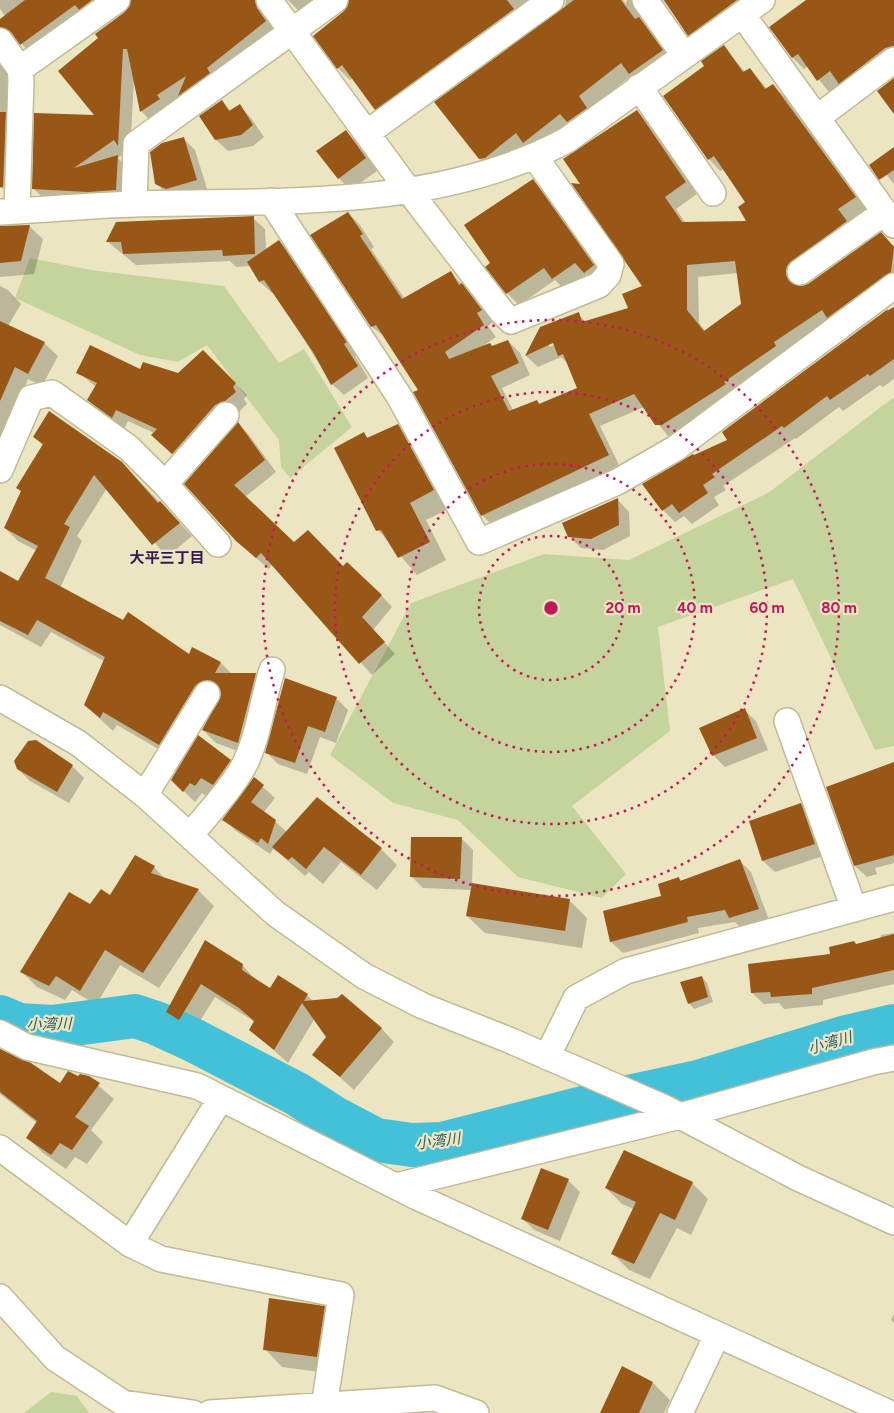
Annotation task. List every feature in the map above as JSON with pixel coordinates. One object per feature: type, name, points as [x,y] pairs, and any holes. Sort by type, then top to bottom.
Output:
[{"type":"street","points":[[20,69],[117,0]]},
{"type":"street","points":[[268,0],[409,191],[502,312],[511,321],[599,285],[608,275],[611,264],[535,157]]},
{"type":"street","points":[[134,204],[136,144],[335,0]]},
{"type":"street","points":[[367,133],[550,0]]},
{"type":"street","points":[[645,0],[684,55]]},
{"type":"street","points":[[0,41],[20,69],[8,212],[134,204],[271,201],[409,191],[487,174],[535,157],[567,140],[752,7],[818,117],[891,219],[800,272]]},
{"type":"street","points":[[818,117],[894,60]]},
{"type":"street","points":[[639,87],[713,193]]},
{"type":"street","points":[[271,201],[399,396],[479,542],[617,482],[676,448],[894,286]]},
{"type":"street","points":[[0,470],[31,398],[52,393],[129,448],[165,484],[218,544]]},
{"type":"street","points":[[165,484],[226,415]]},
{"type":"street","points":[[190,836],[242,769],[255,734],[263,696],[272,670]]},
{"type":"street","points":[[145,795],[207,694]]},
{"type":"street","points":[[0,698],[78,743],[145,795],[276,914],[364,976],[423,1006],[547,1057],[672,1112],[798,1178],[894,1222]]},
{"type":"street","points":[[787,721],[854,909]]},
{"type":"street","points":[[547,1057],[576,998],[626,971],[894,898]]},
{"type":"street","points":[[0,1033],[27,1047],[197,1086],[396,1186],[888,1413]]},
{"type":"street","points":[[396,1186],[672,1112],[894,1058]]},
{"type":"street","points":[[130,1244],[221,1098]]},
{"type":"street","points":[[0,1148],[130,1244],[161,1259],[341,1295],[324,1406]]},
{"type":"street","points":[[0,1297],[54,1358],[123,1403],[194,1413]]},
{"type":"street","points":[[680,1413],[717,1335]]},
{"type":"street","points":[[210,1413],[435,1398],[476,1413]]},
{"type":"green space","points":[[30,258],[91,270],[224,286],[279,363],[304,349],[352,427],[290,478],[281,467],[279,440],[207,345],[178,362],[140,355],[15,298]]},
{"type":"green space","points":[[894,397],[894,746],[875,750],[793,579],[658,627],[670,731],[572,806],[626,874],[602,898],[518,877],[458,820],[393,803],[330,755],[411,603],[544,554],[629,560],[768,493]]},
{"type":"green space","points":[[51,1392],[77,1396],[89,1413],[24,1413]]},
{"type":"building","points":[[25,0],[92,0],[79,10],[75,5],[20,45],[11,32],[0,27],[0,19]]},
{"type":"building","points":[[131,0],[255,0],[257,8],[266,21],[207,68],[210,73],[178,96],[186,76],[157,95],[160,99],[140,112],[127,49],[123,49],[118,146],[114,140],[74,168],[118,155],[116,190],[88,192],[32,189],[34,113],[94,115],[58,71],[98,38],[95,34],[125,12]]},
{"type":"building","points":[[349,0],[507,0],[514,9],[375,110],[342,65],[337,69],[313,36],[344,11]]},
{"type":"building","points":[[574,0],[621,0],[635,19],[639,17],[663,50],[629,74],[621,63],[579,96],[587,108],[567,122],[560,114],[523,143],[516,133],[485,158],[479,159],[434,102]]},
{"type":"building","points":[[664,0],[737,0],[688,36]]},
{"type":"building","points":[[806,0],[894,0],[894,46],[885,48],[839,84],[830,71],[817,81],[798,54],[792,58],[769,27]]},
{"type":"building","points":[[724,45],[743,72],[750,68],[765,89],[773,84],[856,197],[838,209],[847,221],[787,266],[786,274],[789,281],[801,286],[808,284],[881,232],[894,247],[891,272],[827,318],[822,310],[774,342],[776,346],[724,382],[726,384],[662,425],[655,425],[634,394],[589,414],[609,455],[481,516],[413,392],[418,390],[376,325],[371,327],[310,235],[348,212],[363,234],[360,236],[402,299],[451,271],[459,285],[462,283],[482,310],[477,313],[484,325],[445,352],[449,359],[490,343],[492,346],[508,340],[519,363],[491,376],[509,411],[537,400],[539,404],[577,388],[563,354],[558,356],[553,343],[525,356],[540,327],[579,312],[582,322],[628,308],[622,294],[642,286],[571,183],[580,184],[563,159],[637,110],[686,182],[665,197],[682,222],[746,221],[738,207],[745,202],[714,156],[708,160],[663,96],[704,66],[701,61]],"holes":[[[735,261],[741,304],[704,331],[687,310],[687,265]]]},
{"type":"building","points":[[894,78],[894,114],[877,91]]},
{"type":"building","points":[[222,100],[229,111],[240,104],[253,125],[241,135],[215,140],[199,116]]},
{"type":"building","points":[[0,112],[6,112],[3,187],[0,187]]},
{"type":"building","points":[[346,130],[366,158],[338,179],[316,151]]},
{"type":"building","points":[[184,137],[197,180],[166,189],[155,184],[150,152],[162,143]]},
{"type":"building","points":[[894,147],[894,170],[879,180],[869,165]]},
{"type":"building","points":[[533,179],[594,265],[584,273],[575,263],[552,279],[544,268],[506,294],[485,267],[490,263],[464,225]]},
{"type":"building","points":[[254,216],[255,254],[223,256],[222,250],[123,254],[121,242],[106,242],[116,222]]},
{"type":"building","points":[[30,225],[21,261],[0,263],[0,226]]},
{"type":"building","points":[[279,240],[347,342],[344,344],[358,366],[331,385],[313,352],[264,280],[259,282],[247,262]]},
{"type":"building","points":[[894,307],[894,359],[830,400],[827,396],[784,428],[782,426],[712,474],[715,477],[703,485],[708,493],[679,513],[672,504],[662,511],[642,484],[693,454],[727,440],[722,432],[888,309],[887,311]]},
{"type":"building","points":[[0,321],[45,342],[28,374],[15,367],[0,401]]},
{"type":"building","points":[[90,345],[140,369],[143,362],[178,373],[203,350],[236,383],[233,387],[236,392],[225,401],[215,405],[172,454],[151,435],[157,429],[116,410],[112,418],[87,400],[97,383],[76,373]]},
{"type":"building","points":[[49,411],[122,462],[158,503],[160,501],[180,523],[152,545],[94,475],[64,524],[70,527],[45,578],[123,620],[128,612],[189,654],[192,647],[221,662],[215,673],[256,673],[238,743],[202,730],[221,695],[219,687],[214,682],[207,680],[195,686],[159,745],[103,712],[100,718],[84,705],[105,657],[37,620],[28,635],[0,621],[0,571],[18,581],[38,546],[4,528],[21,491],[16,488],[43,444],[33,437]]},
{"type":"building","points":[[238,422],[265,460],[234,485],[294,542],[308,530],[343,566],[347,562],[382,595],[362,617],[385,642],[359,664],[261,553],[256,558],[236,541],[184,484]]},
{"type":"building","points":[[398,424],[434,490],[410,503],[430,542],[398,558],[381,530],[376,531],[334,448],[364,432],[367,438]]},
{"type":"building","points":[[618,498],[619,525],[591,539],[568,537],[562,523]]},
{"type":"building","points":[[285,678],[337,697],[325,732],[308,726],[295,763],[265,753]]},
{"type":"building","points":[[745,708],[757,738],[712,756],[699,728]]},
{"type":"building","points":[[198,735],[231,760],[213,785],[201,778],[195,786],[190,783],[183,792],[171,780]]},
{"type":"building","points":[[36,740],[73,765],[57,792],[17,769],[14,761],[28,741]]},
{"type":"building","points":[[894,762],[894,855],[854,866],[826,787]]},
{"type":"building","points":[[254,777],[264,785],[251,802],[276,820],[268,844],[261,838],[258,843],[222,820]]},
{"type":"building","points":[[317,797],[382,848],[361,875],[324,847],[306,869],[292,857],[288,860],[272,847]]},
{"type":"building","points":[[801,803],[815,844],[762,861],[749,821]]},
{"type":"building","points":[[411,837],[462,837],[460,879],[410,877]]},
{"type":"building","points":[[135,855],[155,866],[151,873],[199,889],[143,973],[105,950],[80,991],[56,976],[49,986],[20,972],[69,892],[90,904],[101,889],[110,895]]},
{"type":"building","points":[[740,859],[759,909],[729,918],[725,910],[687,917],[688,922],[610,942],[603,911],[661,896],[658,884],[679,877],[680,881]]},
{"type":"building","points":[[472,883],[570,899],[565,931],[466,916]]},
{"type":"building","points":[[894,934],[894,970],[812,988],[812,994],[771,997],[770,992],[751,993],[748,964],[830,954],[829,947],[854,941],[856,944]]},
{"type":"building","points":[[205,940],[243,964],[242,970],[270,988],[278,975],[308,994],[304,1001],[337,998],[342,994],[382,1028],[340,1077],[312,1055],[326,1037],[302,1003],[274,1050],[249,1030],[254,1021],[239,1008],[201,984],[179,1020],[166,1012]]},
{"type":"building","points":[[702,976],[708,997],[688,1004],[680,982]]},
{"type":"building","points":[[0,1049],[31,1063],[60,1083],[68,1071],[78,1076],[80,1074],[89,1076],[100,1083],[75,1117],[89,1126],[72,1150],[60,1143],[51,1155],[26,1138],[37,1121],[0,1092]]},
{"type":"building","points":[[624,1150],[693,1182],[675,1220],[660,1213],[634,1264],[611,1254],[636,1202],[605,1188]]},
{"type":"building","points":[[541,1168],[569,1179],[548,1230],[521,1219]]},
{"type":"building","points":[[269,1298],[325,1306],[317,1357],[263,1350]]},
{"type":"building","points":[[622,1366],[653,1382],[639,1413],[600,1413]]},
{"type":"waterway","name":"小湾川","points":[[0,1017],[19,1025],[52,1027],[135,1016],[156,1023],[193,1040],[297,1094],[334,1118],[376,1140],[412,1145],[442,1144],[610,1101],[698,1082],[843,1038],[894,1026]]},
{"type":"district","name":"大平三丁目","points":[[167,558]]}]
